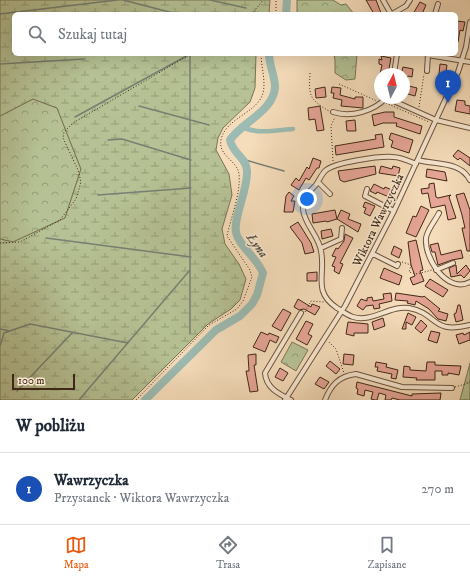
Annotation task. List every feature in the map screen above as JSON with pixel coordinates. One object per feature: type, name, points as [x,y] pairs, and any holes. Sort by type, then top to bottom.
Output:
[{"type":"street","points":[[383,0],[391,12]]},
{"type":"street","points":[[396,12],[406,6],[410,0]]},
{"type":"street","points":[[436,12],[438,4]]},
{"type":"street","name":"Wiktora Wawrzyczka","points":[[286,399],[342,311],[394,212],[461,61],[469,38],[470,22]]},
{"type":"street","points":[[395,68],[397,56]]},
{"type":"street","points":[[427,72],[428,56]]},
{"type":"street","points":[[434,56],[470,62]]},
{"type":"street","points":[[335,113],[368,111],[378,104]]},
{"type":"street","points":[[400,104],[436,120],[470,128]]},
{"type":"street","points":[[470,180],[463,170],[452,166],[417,162],[394,157],[352,162],[334,166],[326,170],[304,200],[303,210],[321,248],[323,257],[322,290],[328,302],[342,311],[361,318],[370,317],[397,308],[407,308],[416,310],[440,326],[458,328],[470,325]]},
{"type":"street","points":[[318,182],[330,194]]},
{"type":"street","points":[[367,189],[365,196],[394,212]]},
{"type":"street","points":[[440,214],[426,236],[426,247],[431,264],[450,281],[460,284],[470,282]]},
{"type":"street","points":[[321,248],[341,239],[342,228]]},
{"type":"street","points":[[373,254],[397,266],[398,264]]},
{"type":"street","points":[[436,270],[453,262]]},
{"type":"street","points":[[291,400],[286,399],[270,386],[266,381],[265,373],[301,313]]},
{"type":"street","points":[[325,400],[334,384],[345,376],[356,374],[402,387],[452,388]]},
{"type":"path","points":[[254,12],[263,0]]},
{"type":"path","points":[[276,0],[276,12]]},
{"type":"path","points":[[0,243],[20,242],[60,220],[76,199],[81,182],[78,170],[63,138],[64,132],[73,123],[188,56]]},
{"type":"path","points":[[136,400],[209,325],[237,309],[251,282],[252,277],[250,270],[227,236],[239,183],[239,172],[222,152],[220,145],[222,138],[234,122],[258,103],[262,97],[264,91],[262,56]]},
{"type":"path","points":[[418,108],[424,74],[427,72]]},
{"type":"path","points":[[310,73],[309,93],[311,97],[327,110],[335,113],[331,126],[334,166]]},
{"type":"path","points":[[339,84],[374,99]]},
{"type":"path","points":[[389,104],[429,122]]},
{"type":"path","points":[[398,264],[400,261],[408,263],[411,265],[409,272],[417,274],[436,270]]},
{"type":"path","points":[[301,313],[304,314],[311,301],[328,302]]},
{"type":"path","points":[[329,342],[336,349],[345,376]]},
{"type":"path","points":[[452,388],[469,383],[470,380]]},
{"type":"green space","points":[[0,0],[270,0],[269,12],[12,12],[12,56],[256,56],[255,88],[250,102],[223,128],[218,138],[216,150],[229,174],[232,195],[222,229],[225,244],[239,264],[246,279],[240,300],[231,309],[208,324],[132,400],[0,400],[0,239],[13,242],[65,218],[81,169],[57,108],[33,99],[0,116]]},
{"type":"green space","points":[[297,0],[333,0],[341,5],[346,4],[352,12],[297,12]]},
{"type":"green space","points":[[334,56],[357,56],[355,79],[346,80],[335,73]]},
{"type":"green space","points":[[33,99],[57,108],[81,169],[65,218],[13,242],[0,239],[0,116]]},
{"type":"green space","points":[[292,342],[308,350],[296,371],[281,362]]},
{"type":"green space","points":[[470,363],[470,400],[460,400]]},
{"type":"building","points":[[366,0],[376,0],[381,12],[373,12]]},
{"type":"building","points":[[420,2],[426,5],[423,12],[414,12]]},
{"type":"building","points":[[458,21],[465,22],[463,31],[460,30],[458,42]]},
{"type":"building","points":[[381,56],[391,58],[389,68],[381,68],[382,65],[379,64],[379,59],[382,60]]},
{"type":"building","points":[[440,64],[447,65],[444,85],[438,84]]},
{"type":"building","points":[[410,68],[413,69],[412,77],[410,76]]},
{"type":"building","points":[[410,86],[417,88],[415,96],[410,95]]},
{"type":"building","points":[[325,87],[326,97],[316,98],[315,89]]},
{"type":"building","points":[[332,87],[341,88],[340,95],[355,99],[355,97],[363,97],[363,108],[341,106],[342,100],[333,98],[334,93],[331,93]]},
{"type":"building","points":[[457,100],[465,101],[465,105],[470,106],[470,114],[455,111]]},
{"type":"building","points":[[320,106],[324,130],[317,131],[315,119],[309,120],[308,108]]},
{"type":"building","points":[[385,112],[394,112],[394,117],[422,126],[420,134],[396,126],[397,123],[383,123],[374,126],[372,115]]},
{"type":"building","points":[[355,120],[356,131],[347,131],[346,121]]},
{"type":"building","points":[[391,133],[413,140],[409,153],[391,147],[393,141],[389,139]]},
{"type":"building","points":[[382,134],[384,147],[336,155],[335,146],[376,139],[375,135]]},
{"type":"building","points":[[458,150],[470,158],[470,166],[460,158],[458,160],[453,156]]},
{"type":"building","points":[[313,158],[321,161],[319,168],[317,168],[309,180],[306,178],[299,190],[291,185],[296,178],[299,181],[307,167],[309,169]]},
{"type":"building","points":[[375,166],[376,174],[344,182],[340,180],[338,171]]},
{"type":"building","points":[[381,166],[392,169],[393,166],[400,168],[398,176],[379,173]]},
{"type":"building","points":[[427,169],[445,172],[447,181],[426,177]]},
{"type":"building","points":[[434,183],[436,197],[438,198],[451,195],[449,197],[456,218],[448,220],[445,205],[431,208],[428,193],[422,194],[421,189],[429,188],[429,184]]},
{"type":"building","points":[[374,184],[384,189],[385,187],[392,190],[389,197],[370,191]]},
{"type":"building","points":[[289,192],[294,196],[291,201],[295,201],[293,212],[284,212],[286,196]]},
{"type":"building","points":[[464,193],[470,210],[470,251],[467,251],[462,228],[465,228],[456,195]]},
{"type":"building","points":[[365,202],[375,206],[370,216],[364,213],[366,208],[363,207]]},
{"type":"building","points":[[421,206],[429,210],[416,237],[406,233],[413,216],[416,217]]},
{"type":"building","points":[[335,210],[337,219],[327,222],[313,223],[312,214]]},
{"type":"building","points":[[341,210],[350,214],[348,219],[361,224],[358,232],[337,219]]},
{"type":"building","points":[[298,222],[311,243],[314,252],[305,254],[302,243],[290,227]]},
{"type":"building","points":[[331,229],[333,236],[322,239],[321,231]]},
{"type":"building","points":[[345,234],[353,238],[340,263],[343,264],[339,274],[334,271],[335,267],[332,266],[336,257],[332,256],[336,248],[338,249],[344,241]]},
{"type":"building","points":[[416,240],[423,270],[420,271],[424,281],[413,285],[410,278],[415,276],[411,265],[408,242]]},
{"type":"building","points":[[438,243],[441,255],[461,250],[463,258],[438,265],[435,252],[432,252],[430,245]]},
{"type":"building","points":[[394,246],[402,250],[399,258],[391,254]]},
{"type":"building","points":[[456,265],[457,274],[466,265],[470,271],[464,278],[461,275],[451,277],[449,268]]},
{"type":"building","points":[[384,268],[402,276],[399,285],[380,278]]},
{"type":"building","points":[[317,272],[317,281],[307,281],[307,273]]},
{"type":"building","points":[[430,279],[448,290],[443,297],[425,286]]},
{"type":"building","points":[[391,293],[392,301],[379,304],[380,308],[374,309],[373,305],[366,306],[363,310],[357,306],[361,299],[367,301],[367,298],[372,297],[373,301],[384,299],[383,294]]},
{"type":"building","points":[[396,293],[424,296],[440,309],[438,311],[448,314],[446,321],[438,319],[429,309],[416,301],[415,305],[407,303],[408,301],[395,300]]},
{"type":"building","points":[[298,299],[311,307],[312,304],[320,307],[315,315],[304,309],[299,310],[294,307]]},
{"type":"building","points":[[458,305],[460,305],[463,320],[456,322],[454,314],[456,313]]},
{"type":"building","points":[[283,309],[291,313],[281,331],[272,326]]},
{"type":"building","points":[[408,313],[416,317],[412,325],[406,322],[406,329],[402,329]]},
{"type":"building","points":[[383,318],[385,326],[374,330],[372,322]]},
{"type":"building","points":[[421,320],[427,326],[421,333],[415,328]]},
{"type":"building","points":[[306,321],[313,324],[308,334],[312,336],[307,345],[296,339]]},
{"type":"building","points":[[348,322],[368,324],[368,333],[354,333],[354,336],[346,334]]},
{"type":"building","points":[[431,331],[440,333],[437,343],[428,340]]},
{"type":"building","points":[[261,332],[279,337],[276,343],[270,340],[265,352],[253,347]]},
{"type":"building","points":[[470,332],[470,340],[459,344],[456,335],[463,333],[464,335]]},
{"type":"building","points":[[256,354],[256,365],[254,365],[258,391],[250,392],[246,371],[249,371],[248,355]]},
{"type":"building","points":[[344,354],[354,355],[353,365],[343,364]]},
{"type":"building","points":[[330,361],[340,369],[336,374],[326,366]]},
{"type":"building","points":[[376,362],[387,364],[386,367],[398,370],[396,379],[391,378],[392,374],[377,371],[378,367],[375,367]]},
{"type":"building","points":[[427,362],[435,362],[435,365],[461,366],[459,375],[448,373],[448,375],[442,375],[442,371],[435,371],[435,380],[416,380],[417,378],[403,377],[404,366],[410,367],[410,370],[426,371]]},
{"type":"building","points":[[280,368],[288,373],[283,381],[275,377]]},
{"type":"building","points":[[320,377],[329,382],[324,389],[315,384]]},
{"type":"building","points":[[357,382],[412,396],[412,394],[441,393],[440,400],[400,400],[392,398],[391,400],[385,400],[386,395],[379,393],[377,400],[375,400],[371,399],[373,392],[365,390],[364,396],[357,394]]},
{"type":"waterway","points":[[17,12],[117,0]]},
{"type":"waterway","points":[[123,0],[169,12]]},
{"type":"waterway","points":[[210,0],[246,8]]},
{"type":"waterway","name":"Łyna","points":[[286,12],[287,0]]},
{"type":"waterway","points":[[0,14],[12,13]]},
{"type":"waterway","points":[[75,117],[186,56]]},
{"type":"waterway","points":[[79,400],[190,270],[190,56]]},
{"type":"waterway","name":"Łyna","points":[[145,400],[216,330],[240,316],[252,304],[257,295],[263,273],[257,262],[240,242],[236,232],[237,219],[247,179],[247,171],[245,162],[231,145],[230,140],[263,110],[273,95],[275,83],[269,56]]},
{"type":"waterway","points":[[0,64],[84,59]]},
{"type":"waterway","points":[[139,106],[209,125]]},
{"type":"waterway","points":[[241,126],[247,129],[259,131],[293,129]]},
{"type":"waterway","points":[[108,140],[122,139],[191,160]]},
{"type":"waterway","points":[[242,159],[284,171]]},
{"type":"waterway","points":[[98,195],[191,188]]},
{"type":"waterway","points":[[46,238],[191,257]]},
{"type":"waterway","points":[[190,270],[190,334]]},
{"type":"waterway","points":[[0,346],[4,333],[30,324],[128,343]]},
{"type":"waterway","points":[[0,329],[10,331]]},
{"type":"waterway","points":[[17,391],[72,333]]},
{"type":"place","name":"Wawrzyczka","points":[[448,103]]}]
